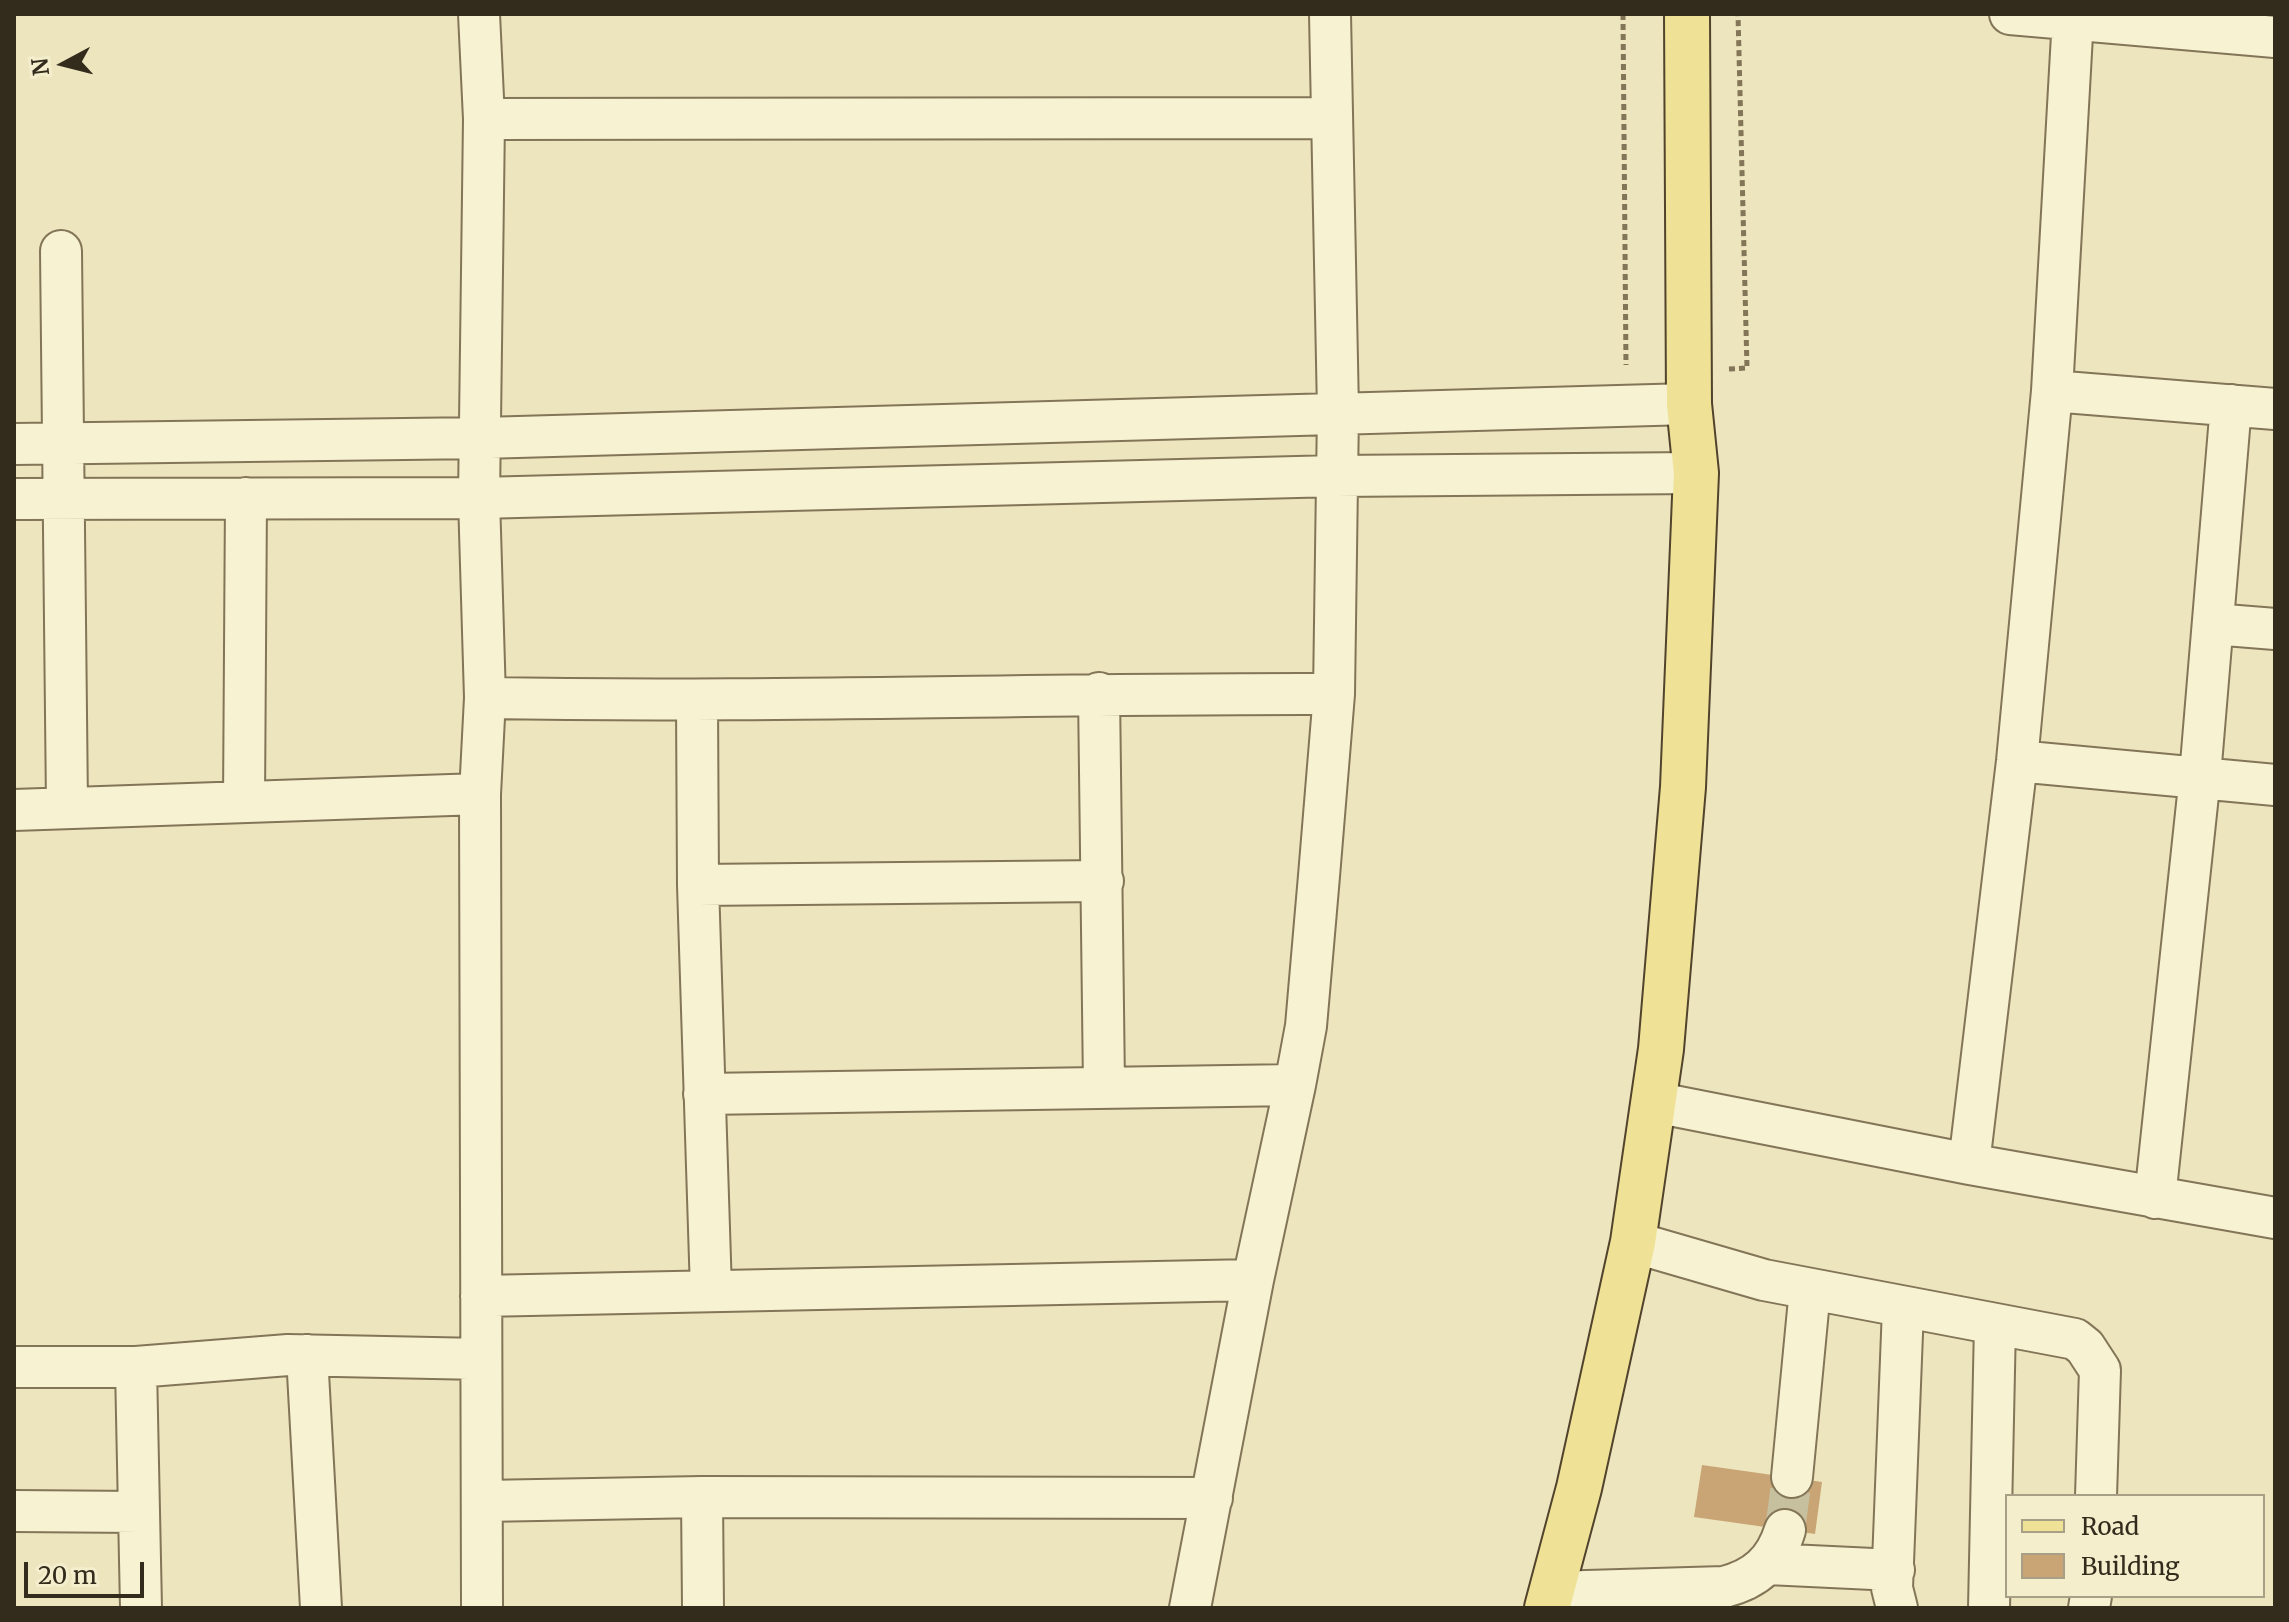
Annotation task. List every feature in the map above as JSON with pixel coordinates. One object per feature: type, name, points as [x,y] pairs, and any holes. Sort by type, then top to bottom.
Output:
[{"type":"main road","points":[[1549,1600],[1579,1488],[1633,1242],[1654,1102],[1683,787],[1696,473],[1689,387],[1687,14]]},
{"type":"street","points":[[479,14],[484,119],[479,498],[485,698],[480,794],[482,1608]]},
{"type":"street","points":[[1190,1608],[1306,1026],[1334,694],[1338,411],[1330,14]]},
{"type":"street","points":[[2010,14],[2073,17],[2275,37]]},
{"type":"street","points":[[1969,1164],[2017,761],[2052,391],[2073,17]]},
{"type":"street","points":[[484,119],[1331,118]]},
{"type":"street","points":[[61,251],[67,806]]},
{"type":"street","points":[[14,444],[482,438],[1338,411],[1689,387]]},
{"type":"street","points":[[2052,391],[2275,409]]},
{"type":"street","points":[[2155,1198],[2200,776],[2231,405]]},
{"type":"street","points":[[206,497],[208,440]]},
{"type":"street","points":[[14,499],[479,498],[1336,476],[1696,473]]},
{"type":"street","points":[[244,801],[246,498]]},
{"type":"street","points":[[2213,624],[2275,629]]},
{"type":"street","points":[[485,698],[697,702],[1099,693],[1334,694]]},
{"type":"street","points":[[1099,693],[1104,1086]]},
{"type":"street","points":[[697,702],[698,885],[711,1291]]},
{"type":"street","points":[[2017,761],[2275,785]]},
{"type":"street","points":[[14,810],[480,794]]},
{"type":"street","points":[[698,885],[1103,881]]},
{"type":"street","points":[[704,1094],[1295,1085]]},
{"type":"street","points":[[1654,1102],[1969,1164],[2275,1218]]},
{"type":"street","points":[[1633,1242],[1718,1268],[1810,1289],[2075,1339],[2094,1357],[2101,1384],[2096,1494]]},
{"type":"street","points":[[481,1296],[1253,1280]]},
{"type":"street","points":[[1792,1477],[1810,1289]]},
{"type":"street","points":[[1549,1600],[1724,1587],[1742,1582],[1776,1547],[1895,1589],[1903,1308]]},
{"type":"street","points":[[1989,1608],[1995,1324]]},
{"type":"street","points":[[14,1367],[136,1367],[307,1355],[481,1359]]},
{"type":"street","points":[[307,1355],[321,1608]]},
{"type":"street","points":[[136,1367],[141,1608]]},
{"type":"street","points":[[483,1501],[702,1497],[1212,1498]]},
{"type":"street","points":[[702,1497],[703,1608]]},
{"type":"street","points":[[14,1511],[139,1512]]},
{"type":"path","points":[[1623,14],[1626,372]]},
{"type":"path","points":[[1689,387],[1747,368],[1738,14]]},
{"type":"building","points":[[1702,1465],[1822,1482],[1815,1534],[1694,1517]]},
{"type":"tunnel","points":[[1785,1530],[1792,1477]]}]
